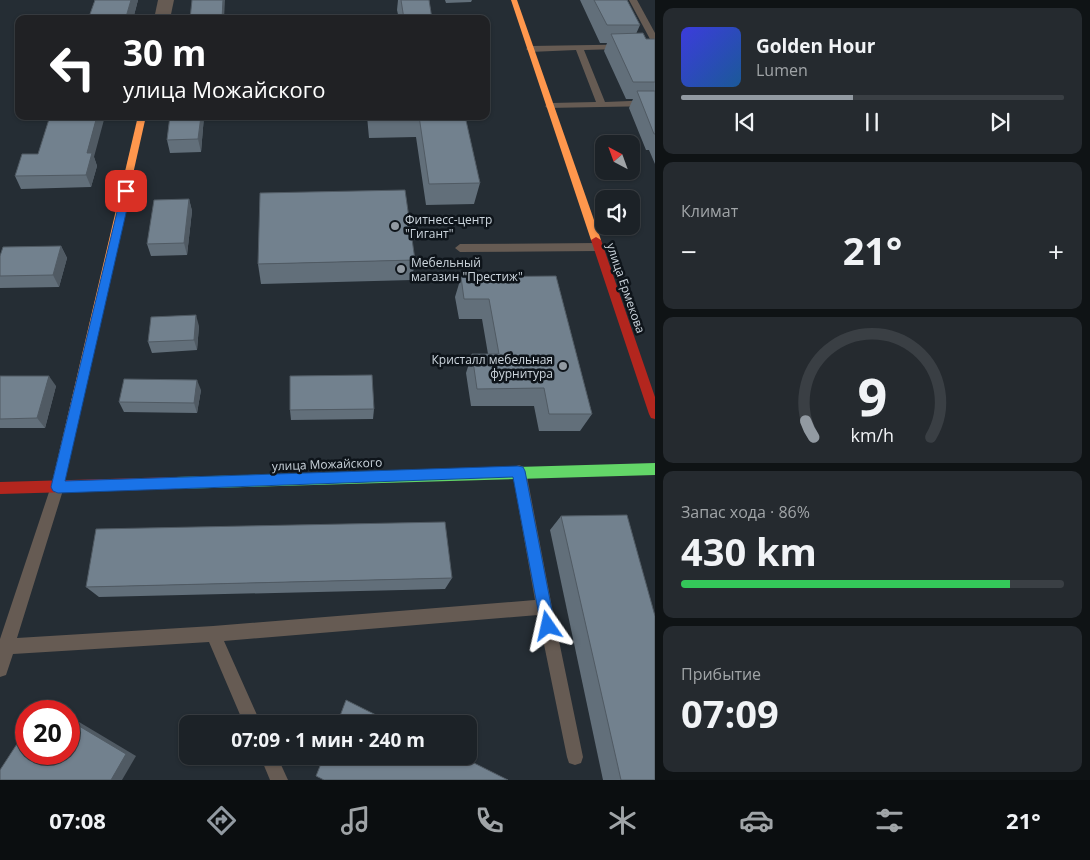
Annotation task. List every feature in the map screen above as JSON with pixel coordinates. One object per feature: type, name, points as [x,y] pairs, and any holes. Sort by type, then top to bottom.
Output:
[{"type":"street","points":[[163,15],[166,0]]},
{"type":"street","name":"улица Ермекова","points":[[514,0],[655,414]]},
{"type":"street","points":[[58,487],[141,120]]},
{"type":"street","name":"улица Можайского","points":[[0,488],[518,471],[655,469]]},
{"type":"lane","points":[[633,0],[655,41]]},
{"type":"lane","points":[[530,49],[655,46]]},
{"type":"lane","points":[[579,48],[602,105]]},
{"type":"lane","points":[[550,106],[655,103]]},
{"type":"lane","points":[[460,248],[598,248]]},
{"type":"lane","points":[[518,471],[575,757]]},
{"type":"lane","points":[[0,669],[4,647],[58,487]]},
{"type":"lane","points":[[4,647],[213,634],[544,607]]},
{"type":"lane","points":[[213,634],[249,715]]},
{"type":"lane","points":[[272,765],[279,780]]},
{"type":"building","points":[[95,0],[131,0],[127,15],[90,15]]},
{"type":"building","points":[[192,0],[223,0],[222,15],[190,15]]},
{"type":"building","points":[[401,0],[429,0],[431,15],[403,15]]},
{"type":"building","points":[[594,0],[627,0],[640,25],[607,25]]},
{"type":"building","points":[[643,33],[646,39],[655,39],[655,82],[633,82],[611,34]]},
{"type":"building","points":[[637,91],[655,91],[655,134],[654,134]]},
{"type":"building","points":[[49,120],[96,120],[87,153],[92,153],[86,175],[15,176],[22,154],[38,154]]},
{"type":"building","points":[[170,120],[200,120],[198,139],[167,140]]},
{"type":"building","points":[[420,120],[466,120],[480,183],[429,184]]},
{"type":"building","points":[[405,190],[415,260],[258,264],[260,193]]},
{"type":"building","points":[[189,199],[184,243],[147,244],[154,200]]},
{"type":"building","points":[[61,246],[53,275],[0,276],[0,256],[3,247]]},
{"type":"building","points":[[556,276],[592,414],[549,414],[544,388],[477,389],[472,354],[499,354],[489,299],[464,299],[461,277]]},
{"type":"building","points":[[196,315],[194,340],[148,342],[151,317]]},
{"type":"building","points":[[372,375],[374,409],[290,410],[290,376]]},
{"type":"building","points":[[0,376],[49,376],[37,418],[0,419]]},
{"type":"building","points":[[124,379],[197,380],[194,403],[119,402]]},
{"type":"building","points":[[627,515],[655,616],[655,780],[621,780],[561,516]]},
{"type":"building","points":[[445,522],[452,578],[86,587],[96,529]]},
{"type":"building","points":[[346,700],[376,715],[340,715]]},
{"type":"building","points":[[80,727],[126,754],[111,780],[0,780],[0,770],[15,747],[15,765],[80,765]]},
{"type":"building","points":[[477,764],[508,780],[324,780],[316,776],[320,765]]},
{"type":"traffic: fast","points":[[176,483],[655,469]]},
{"type":"traffic: slow","points":[[514,0],[596,240]]},
{"type":"traffic: slow","points":[[57,487],[141,120]]},
{"type":"traffic: jam","points":[[596,240],[655,414]]},
{"type":"traffic: jam","points":[[0,488],[176,483]]},
{"type":"place","name":"Фитнесс-центр \"Гигант\"","points":[[395,226]]},
{"type":"place","name":"Мебельный магазин \"Престиж\"","points":[[401,269]]},
{"type":"place","name":"Кристалл мебельная фурнитура","points":[[563,366]]},
{"type":"route","points":[[126,191],[58,487],[518,471],[548,626]]}]
